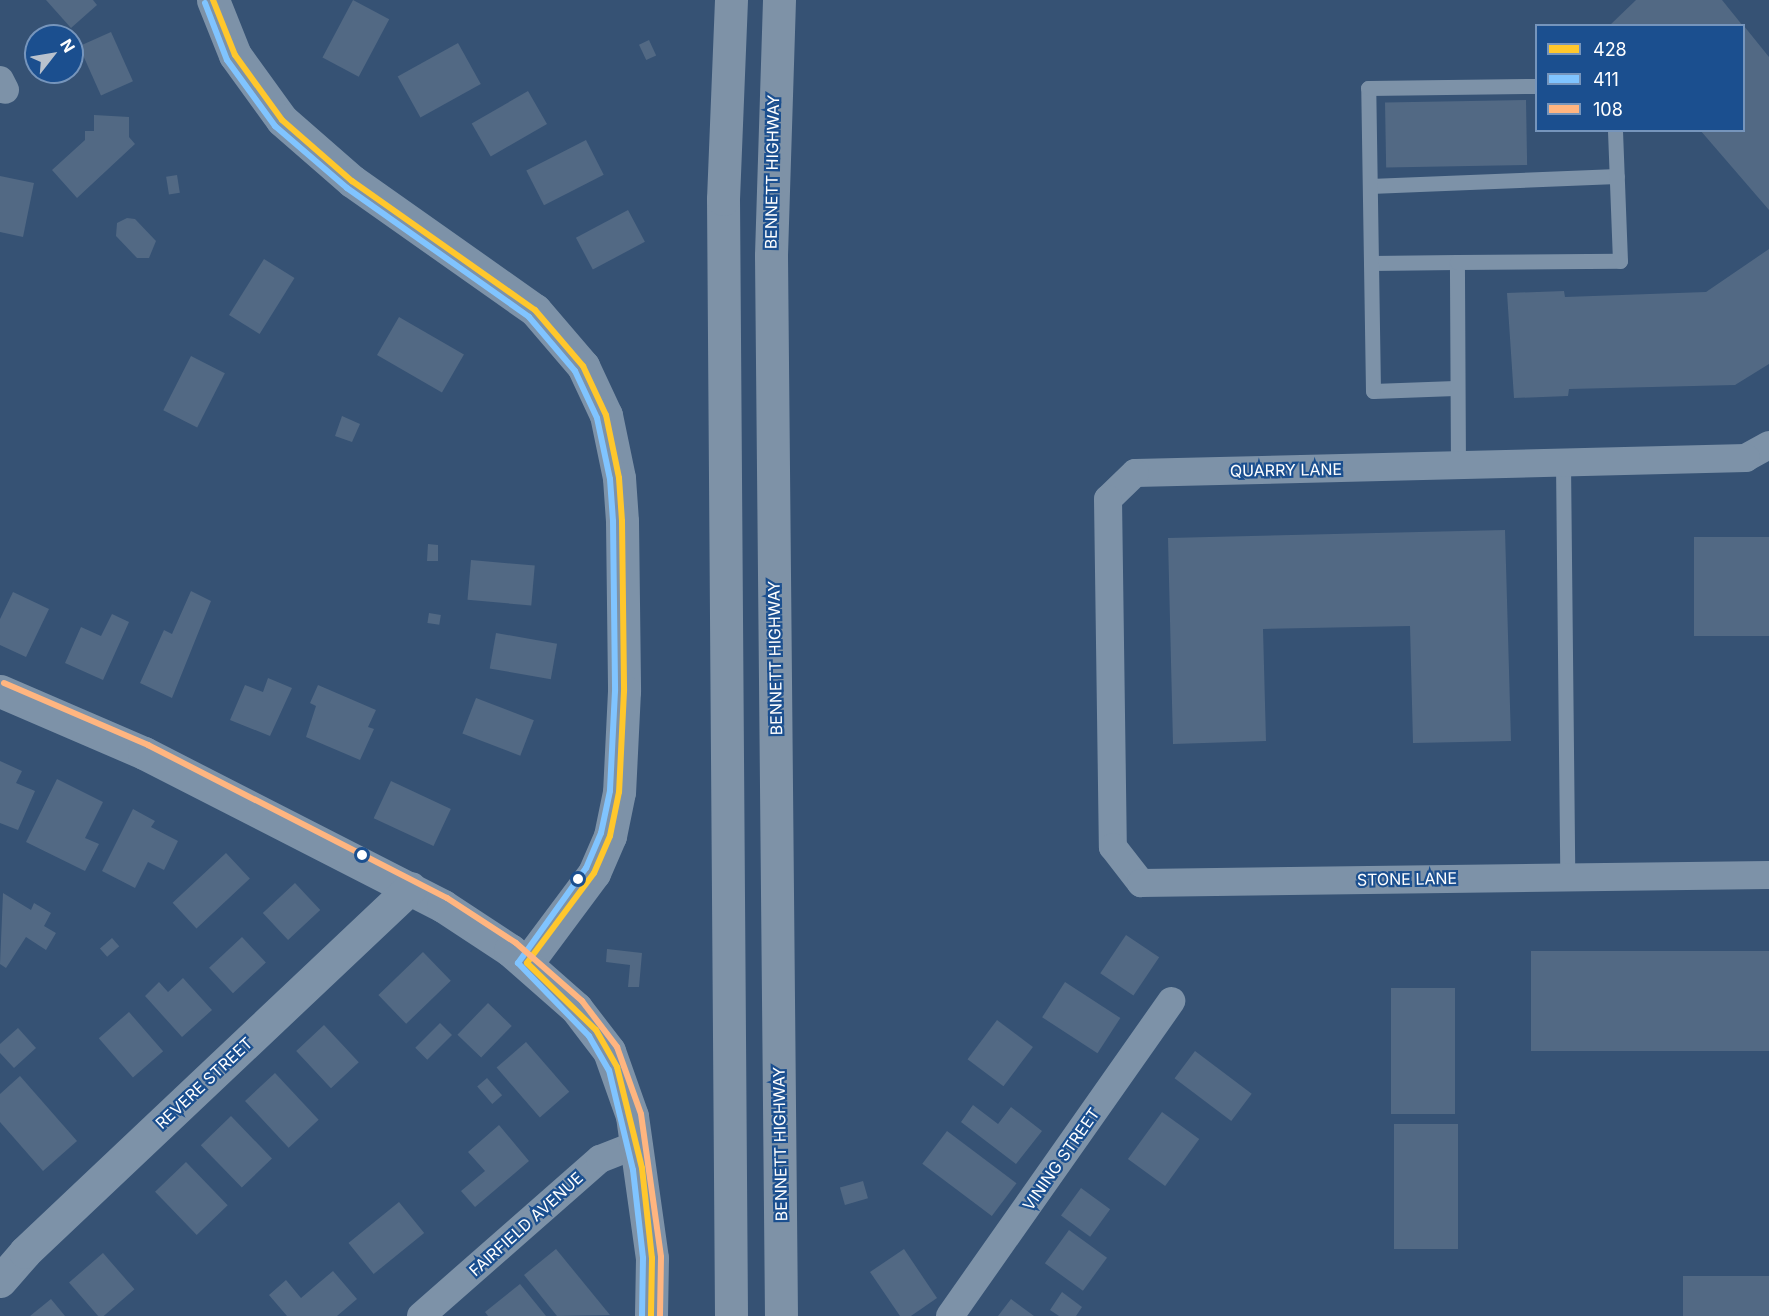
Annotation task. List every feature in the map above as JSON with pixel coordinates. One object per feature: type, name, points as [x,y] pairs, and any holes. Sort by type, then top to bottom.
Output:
[{"type":"highway","points":[[731,0],[723,199],[731,1316]]},
{"type":"highway","name":"BENNETT HIGHWAY","points":[[779,0],[771,256],[781,1316]]},
{"type":"street","points":[[213,0],[235,55],[282,120],[352,181],[535,310],[583,366],[606,415],[619,478],[622,521],[624,691],[619,792],[610,836],[594,873],[527,963]]},
{"type":"street","name":"QUARRY LANE","points":[[1112,796],[1107,499],[1135,473],[1458,468],[1746,458],[1769,445]]},
{"type":"street","points":[[0,691],[144,753],[410,888],[527,963],[576,1008],[603,1040],[617,1067],[638,1144],[652,1258],[651,1316]]},
{"type":"street","name":"STONE LANE","points":[[1112,796],[1113,847],[1141,883],[1769,875]]},
{"type":"street","name":"REVERE STREET","points":[[0,1281],[25,1252],[410,888]]},
{"type":"street","name":"VINING STREET","points":[[950,1316],[1171,1001]]},
{"type":"street","name":"FAIRFIELD AVENUE","points":[[435,1312],[600,1159],[638,1144]]},
{"type":"lane","points":[[1455,388],[1373,391],[1368,88],[1535,86]]},
{"type":"lane","points":[[1371,263],[1620,261],[1615,132]]},
{"type":"lane","points":[[1370,186],[1617,176]]},
{"type":"lane","points":[[1457,262],[1455,388],[1458,468]]},
{"type":"lane","points":[[1563,463],[1567,877]]},
{"type":"building","points":[[46,0],[93,0],[97,5],[76,24],[67,24]]},
{"type":"building","points":[[353,0],[389,19],[359,77],[322,57]]},
{"type":"building","points":[[1636,0],[1722,0],[1741,24],[1611,24]]},
{"type":"building","points":[[1745,27],[1769,57],[1769,210],[1702,132],[1745,132]]},
{"type":"building","points":[[111,32],[133,81],[101,96],[84,57],[84,44]]},
{"type":"building","points":[[649,40],[656,55],[646,60],[639,45]]},
{"type":"building","points":[[458,43],[481,84],[420,118],[398,76]]},
{"type":"building","points":[[528,91],[547,124],[491,156],[472,124]]},
{"type":"building","points":[[1526,100],[1527,165],[1386,167],[1385,102]]},
{"type":"building","points":[[94,115],[129,117],[129,137],[135,144],[77,198],[52,170],[85,140],[85,131],[94,131]]},
{"type":"building","points":[[586,140],[604,175],[544,205],[526,170]]},
{"type":"building","points":[[177,175],[180,193],[169,194],[166,177]]},
{"type":"building","points":[[0,176],[34,183],[23,237],[0,232]]},
{"type":"building","points":[[628,210],[645,242],[593,269],[576,238]]},
{"type":"building","points":[[127,218],[135,219],[156,241],[149,258],[137,258],[116,236],[117,223]]},
{"type":"building","points":[[1769,249],[1769,364],[1735,385],[1569,389],[1568,396],[1514,398],[1507,293],[1564,291],[1565,297],[1706,292]]},
{"type":"building","points":[[264,259],[295,278],[260,334],[229,315]]},
{"type":"building","points":[[399,317],[464,354],[442,393],[377,355]]},
{"type":"building","points":[[191,356],[225,373],[197,428],[163,410]]},
{"type":"building","points":[[342,416],[360,424],[352,442],[335,436]]},
{"type":"building","points":[[1505,530],[1511,741],[1413,743],[1410,626],[1263,629],[1266,741],[1173,744],[1168,538]]},
{"type":"building","points":[[1694,537],[1769,537],[1769,636],[1694,636]]},
{"type":"building","points":[[428,544],[438,545],[438,561],[427,561]]},
{"type":"building","points":[[471,560],[535,566],[531,605],[468,600]]},
{"type":"building","points":[[191,591],[211,601],[172,698],[140,683],[164,630],[172,634]]},
{"type":"building","points":[[13,592],[49,609],[26,657],[0,645],[0,619]]},
{"type":"building","points":[[429,613],[441,615],[439,625],[427,623]]},
{"type":"building","points":[[112,614],[129,622],[103,680],[65,663],[81,627],[101,636]]},
{"type":"building","points":[[496,633],[557,644],[551,679],[490,668]]},
{"type":"building","points":[[268,678],[292,688],[270,736],[230,720],[245,685],[263,692]]},
{"type":"building","points":[[318,685],[376,710],[368,727],[374,729],[360,760],[306,737],[316,706],[310,703]]},
{"type":"building","points":[[476,698],[534,720],[520,756],[462,733]]},
{"type":"building","points":[[0,761],[22,771],[16,783],[35,791],[18,830],[0,823]]},
{"type":"building","points":[[57,779],[103,802],[85,838],[99,844],[85,871],[26,842]]},
{"type":"building","points":[[391,781],[451,809],[433,846],[374,818]]},
{"type":"building","points":[[133,809],[155,821],[151,827],[178,841],[164,870],[148,862],[135,888],[102,871]]},
{"type":"building","points":[[226,853],[250,879],[196,928],[173,903]]},
{"type":"building","points":[[295,883],[320,910],[288,940],[263,913]]},
{"type":"building","points":[[3,893],[31,910],[34,903],[51,913],[44,926],[56,933],[46,950],[26,937],[6,968],[0,964]]},
{"type":"building","points":[[1126,935],[1159,957],[1133,996],[1100,973]]},
{"type":"building","points":[[242,937],[266,963],[233,993],[209,968]]},
{"type":"building","points":[[112,938],[119,946],[107,957],[100,948]]},
{"type":"building","points":[[607,949],[642,953],[639,987],[628,987],[630,965],[606,962]]},
{"type":"building","points":[[1531,951],[1769,951],[1769,1051],[1531,1051]]},
{"type":"building","points":[[423,952],[451,981],[406,1024],[378,995]]},
{"type":"building","points":[[183,978],[212,1010],[182,1037],[145,996],[159,982],[168,992]]},
{"type":"building","points":[[1065,982],[1120,1018],[1097,1053],[1042,1017]]},
{"type":"building","points":[[1391,988],[1455,988],[1455,1114],[1391,1114]]},
{"type":"building","points":[[488,1003],[512,1026],[481,1058],[457,1035]]},
{"type":"building","points":[[129,1012],[163,1051],[133,1077],[99,1038]]},
{"type":"building","points":[[997,1020],[1033,1047],[1003,1086],[968,1059]]},
{"type":"building","points":[[440,1023],[452,1035],[427,1060],[415,1048]]},
{"type":"building","points":[[324,1025],[359,1062],[331,1088],[296,1051]]},
{"type":"building","points":[[18,1028],[36,1048],[14,1068],[0,1053],[0,1044]]},
{"type":"building","points":[[526,1042],[569,1092],[540,1117],[497,1068]]},
{"type":"building","points":[[1195,1051],[1252,1094],[1231,1121],[1175,1078]]},
{"type":"building","points":[[275,1073],[319,1120],[289,1148],[245,1101]]},
{"type":"building","points":[[20,1076],[77,1141],[43,1171],[0,1122],[0,1094]]},
{"type":"building","points":[[487,1078],[502,1095],[492,1104],[477,1087]]},
{"type":"building","points":[[973,1105],[998,1124],[1011,1107],[1042,1131],[1016,1164],[961,1122]]},
{"type":"building","points":[[1162,1112],[1199,1139],[1165,1186],[1128,1159]]},
{"type":"building","points":[[231,1116],[272,1158],[242,1188],[201,1145]]},
{"type":"building","points":[[1394,1124],[1458,1124],[1458,1249],[1394,1249]]},
{"type":"building","points":[[499,1125],[529,1161],[475,1207],[461,1191],[485,1171],[468,1152]]},
{"type":"building","points":[[947,1131],[1016,1183],[992,1216],[922,1164]]},
{"type":"building","points":[[186,1162],[228,1205],[197,1235],[155,1192]]},
{"type":"building","points":[[863,1181],[868,1198],[845,1205],[840,1188]]},
{"type":"building","points":[[1081,1188],[1110,1209],[1090,1237],[1061,1216]]},
{"type":"building","points":[[399,1202],[424,1233],[374,1274],[348,1243]]},
{"type":"building","points":[[1069,1230],[1107,1258],[1083,1291],[1045,1263]]},
{"type":"building","points":[[556,1249],[610,1315],[557,1316],[524,1275]]},
{"type":"building","points":[[904,1249],[937,1298],[911,1316],[900,1316],[870,1272]]},
{"type":"building","points":[[103,1253],[134,1289],[104,1316],[98,1316],[69,1283]]},
{"type":"building","points":[[333,1271],[357,1299],[337,1316],[287,1316],[269,1295],[286,1280],[301,1298]]},
{"type":"building","points":[[1683,1276],[1769,1276],[1769,1316],[1683,1316]]},
{"type":"building","points":[[520,1284],[546,1316],[488,1316],[485,1312]]},
{"type":"building","points":[[1062,1292],[1082,1307],[1076,1316],[1059,1316],[1050,1310]]},
{"type":"building","points":[[51,1299],[65,1316],[30,1316]]},
{"type":"building","points":[[1011,1299],[1034,1316],[998,1316]]},
{"type":"transit line","name":"428","points":[[213,0],[235,55],[282,120],[352,181],[535,310],[583,366],[606,415],[619,478],[622,521],[624,691],[619,792],[610,836],[594,873],[527,963]]},
{"type":"transit line","name":"411","points":[[205,3],[227,60],[275,126],[347,188],[529,317],[575,371],[597,418],[610,479],[613,521],[615,691],[610,791],[601,833],[586,868],[518,963],[589,1036],[609,1070],[633,1170],[643,1258],[642,1316]]},
{"type":"transit line","name":"108","points":[[4,683],[148,745],[447,898],[516,943],[582,1001],[617,1047],[641,1114],[661,1257],[660,1316]]},
{"type":"transit line","name":"428","points":[[527,963],[596,1030],[617,1067],[642,1168],[652,1258],[651,1316]]}]
